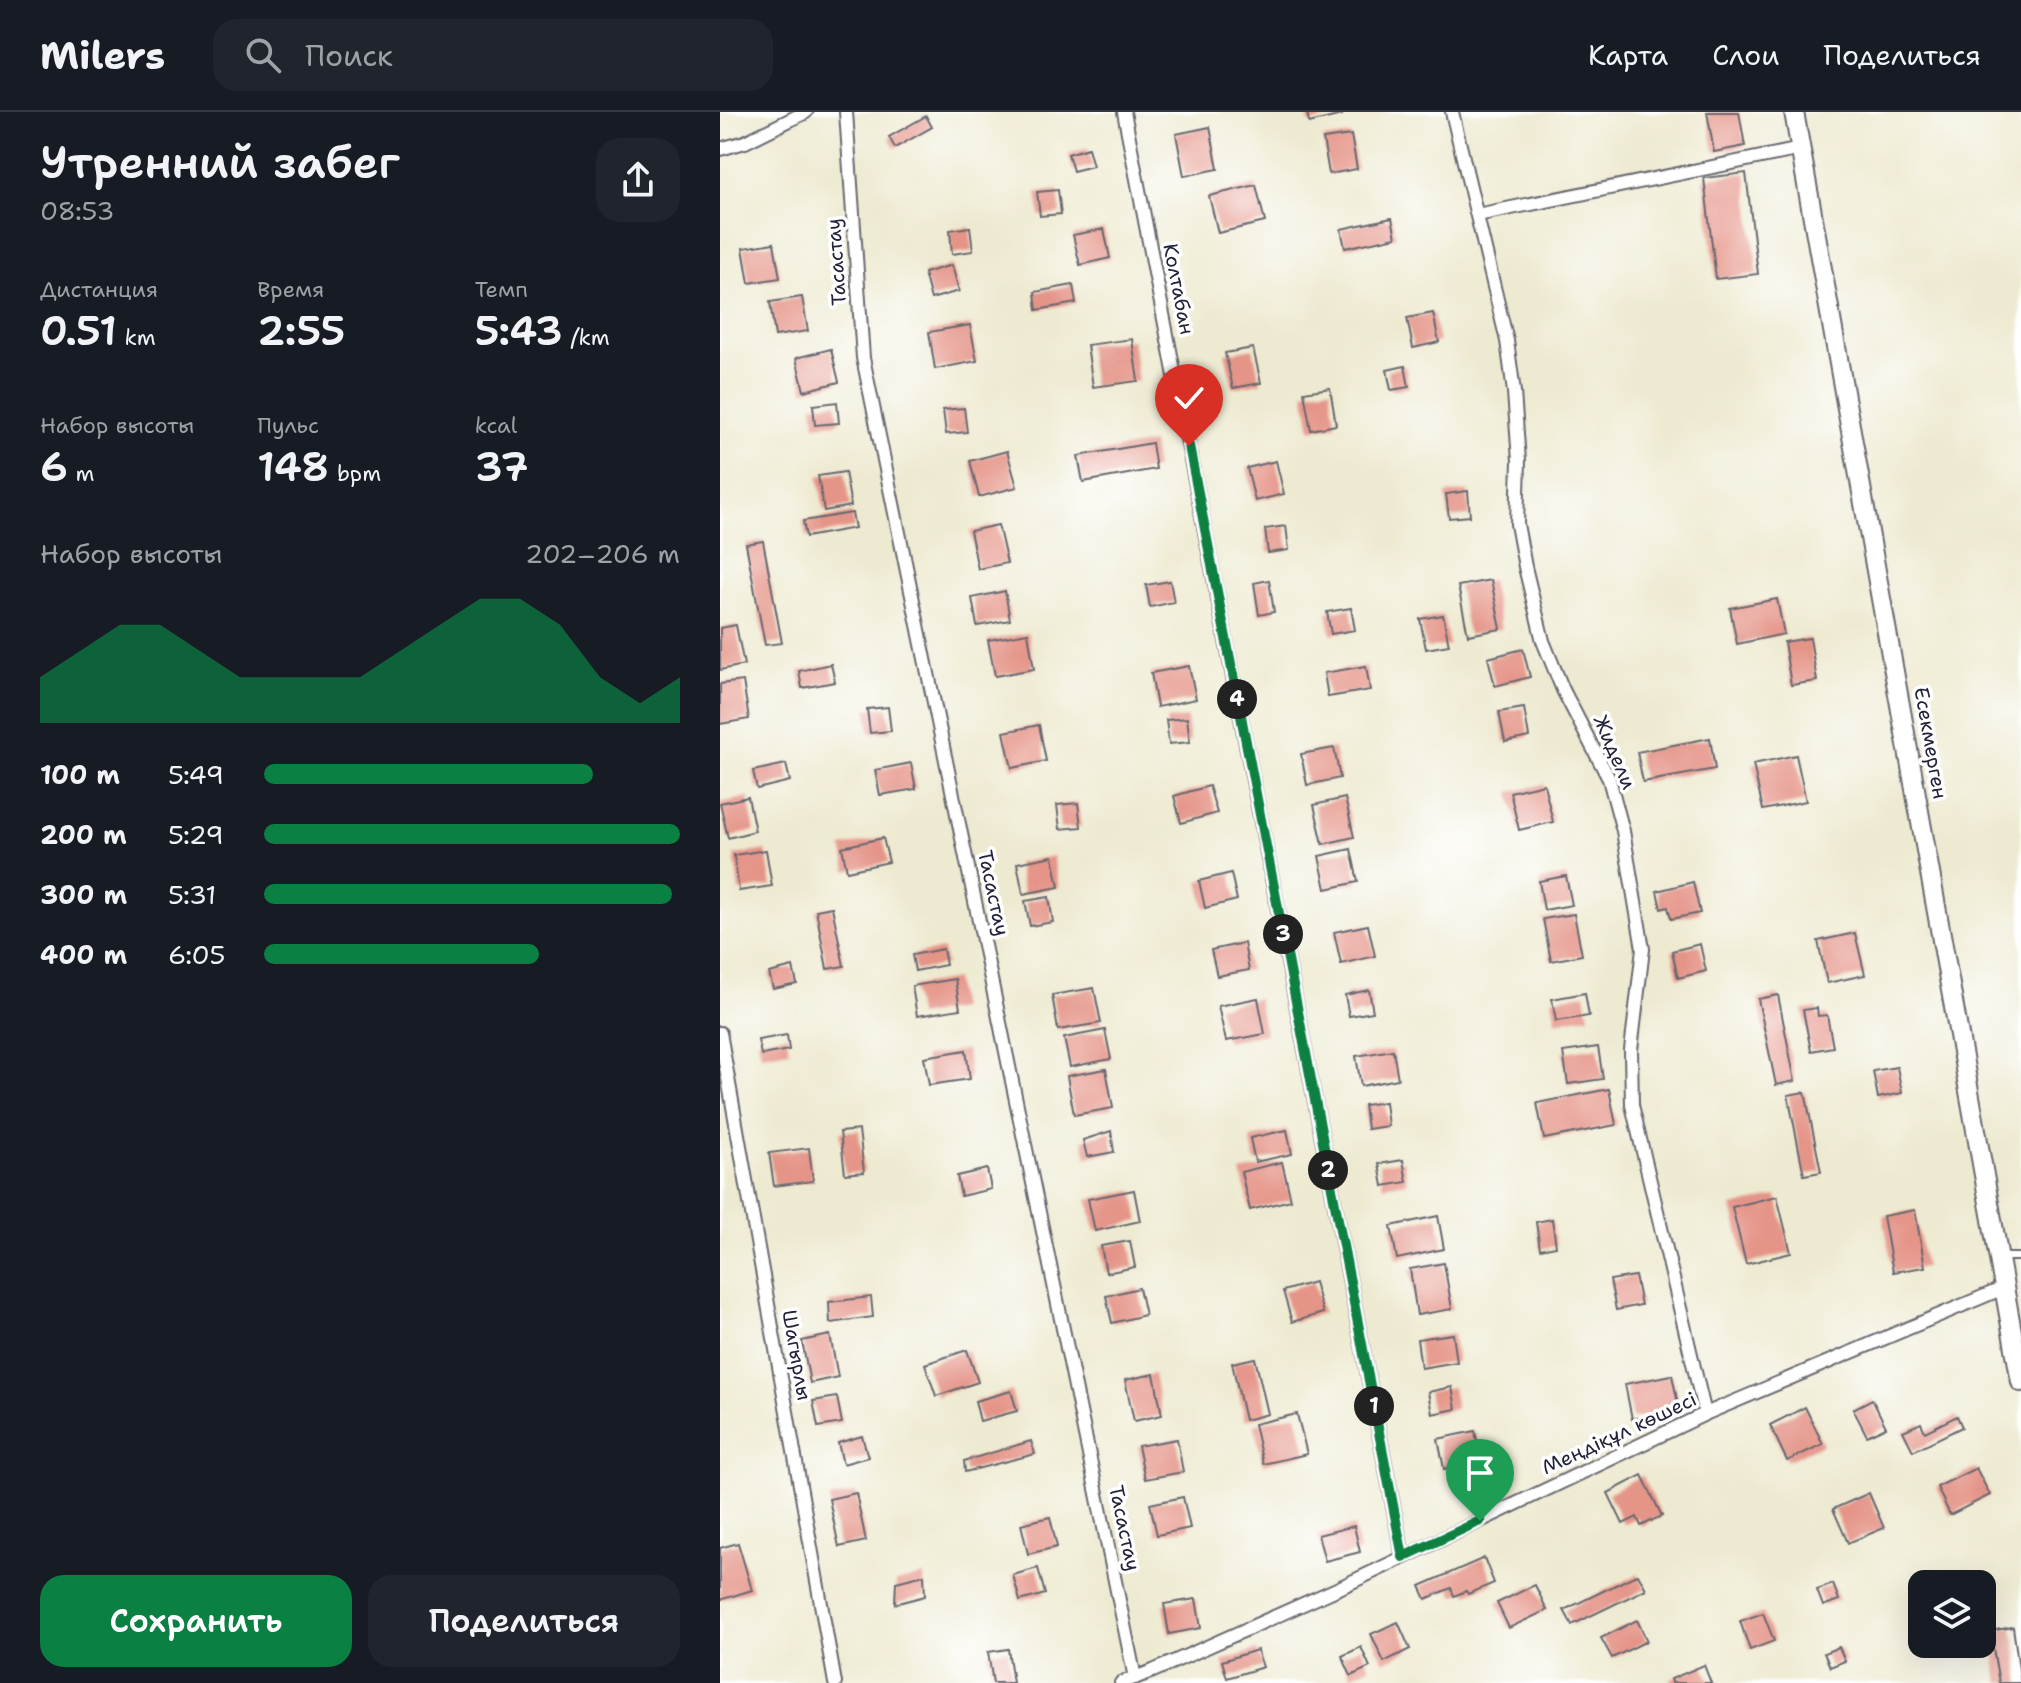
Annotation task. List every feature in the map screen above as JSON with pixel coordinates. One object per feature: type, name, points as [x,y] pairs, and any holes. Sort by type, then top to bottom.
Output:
[{"type":"street","points":[[720,149],[745,142],[806,112]]},
{"type":"street","name":"Тасастау","points":[[846,112],[863,358],[1135,1678]]},
{"type":"street","name":"Колтабан","points":[[1124,112],[1403,1557]]},
{"type":"street","name":"Жидели","points":[[1452,112],[1507,341],[1519,461],[1517,524],[1525,567],[1543,641],[1563,690],[1609,779],[1623,831],[1643,949],[1631,1050],[1632,1105],[1705,1414]]},
{"type":"street","name":"Eсекмерген","points":[[1794,112],[2021,1379]]},
{"type":"street","points":[[1477,215],[1801,149]]},
{"type":"street","name":"Шагырлы","points":[[720,1033],[835,1683]]},
{"type":"street","name":"Меңдіқұл көшесі","points":[[1121,1683],[1403,1557],[1705,1414],[2006,1287]]},
{"type":"lane","points":[[2001,1257],[2021,1257]]},
{"type":"building","points":[[1307,112],[1341,112],[1342,115],[1309,123]]},
{"type":"building","points":[[1707,112],[1739,112],[1745,146],[1714,152]]},
{"type":"building","points":[[926,116],[932,127],[895,148],[889,137]]},
{"type":"building","points":[[1210,127],[1218,169],[1184,176],[1176,134]]},
{"type":"building","points":[[1351,135],[1357,169],[1329,174],[1323,139]]},
{"type":"building","points":[[1088,148],[1093,166],[1073,171],[1068,154]]},
{"type":"building","points":[[1746,173],[1758,274],[1716,279],[1704,178]]},
{"type":"building","points":[[1256,185],[1265,222],[1218,233],[1209,196]]},
{"type":"building","points":[[1058,190],[1061,214],[1040,216],[1037,192]]},
{"type":"building","points":[[1392,218],[1396,237],[1345,248],[1341,229]]},
{"type":"building","points":[[970,227],[973,251],[952,254],[950,230]]},
{"type":"building","points":[[1104,229],[1110,258],[1080,265],[1073,235]]},
{"type":"building","points":[[774,243],[780,278],[749,283],[743,248]]},
{"type":"building","points":[[952,265],[959,291],[931,299],[924,273]]},
{"type":"building","points":[[1073,285],[1076,303],[1037,310],[1035,292]]},
{"type":"building","points":[[802,297],[808,331],[775,336],[770,302]]},
{"type":"building","points":[[1433,313],[1439,342],[1413,348],[1407,318]]},
{"type":"building","points":[[970,325],[977,361],[935,369],[929,332]]},
{"type":"building","points":[[1132,339],[1138,381],[1093,387],[1087,345]]},
{"type":"building","points":[[1253,348],[1261,383],[1233,388],[1225,353]]},
{"type":"building","points":[[831,349],[839,382],[804,391],[796,358]]},
{"type":"building","points":[[1405,366],[1409,387],[1391,390],[1387,370]]},
{"type":"building","points":[[1330,388],[1336,425],[1311,430],[1304,392]]},
{"type":"building","points":[[837,402],[839,423],[815,425],[813,405]]},
{"type":"building","points":[[964,408],[967,432],[946,434],[943,410]]},
{"type":"building","points":[[1152,443],[1156,469],[1083,482],[1078,456]]},
{"type":"building","points":[[1007,451],[1017,487],[979,497],[970,461]]},
{"type":"building","points":[[1276,461],[1284,494],[1255,501],[1247,468]]},
{"type":"building","points":[[845,472],[851,506],[824,511],[818,476]]},
{"type":"building","points":[[1468,491],[1470,516],[1449,518],[1446,494]]},
{"type":"building","points":[[852,513],[855,528],[806,537],[803,521]]},
{"type":"building","points":[[998,525],[1007,563],[978,569],[970,531]]},
{"type":"building","points":[[1286,526],[1289,550],[1268,553],[1265,529]]},
{"type":"building","points":[[763,541],[782,643],[765,645],[746,544]]},
{"type":"building","points":[[1269,580],[1274,612],[1259,615],[1254,583]]},
{"type":"building","points":[[1491,580],[1501,629],[1468,635],[1458,586]]},
{"type":"building","points":[[1170,581],[1174,602],[1150,607],[1146,585]]},
{"type":"building","points":[[1005,591],[1010,620],[977,626],[972,598]]},
{"type":"building","points":[[1777,599],[1784,634],[1737,644],[1730,608]]},
{"type":"building","points":[[1351,608],[1355,630],[1331,634],[1327,612]]},
{"type":"building","points":[[1443,615],[1449,645],[1426,649],[1420,619]]},
{"type":"building","points":[[736,625],[744,665],[720,670],[720,628]]},
{"type":"building","points":[[1028,633],[1034,669],[995,676],[988,640]]},
{"type":"building","points":[[1810,638],[1817,681],[1791,685],[1784,642]]},
{"type":"building","points":[[1523,649],[1530,677],[1495,686],[1488,658]]},
{"type":"building","points":[[831,664],[835,682],[802,688],[799,671]]},
{"type":"building","points":[[1189,666],[1196,699],[1157,707],[1151,673]]},
{"type":"building","points":[[1366,666],[1370,690],[1328,697],[1324,673]]},
{"type":"building","points":[[743,681],[749,719],[720,724],[720,684]]},
{"type":"building","points":[[888,707],[891,731],[870,733],[867,709]]},
{"type":"building","points":[[1524,708],[1529,737],[1505,742],[1499,712]]},
{"type":"building","points":[[1187,718],[1190,742],[1169,744],[1166,720]]},
{"type":"building","points":[[1039,725],[1046,761],[1012,768],[1004,732]]},
{"type":"building","points":[[1710,738],[1715,769],[1643,782],[1637,752]]},
{"type":"building","points":[[1334,748],[1340,778],[1307,785],[1301,754]]},
{"type":"building","points":[[1796,755],[1806,801],[1763,810],[1753,764]]},
{"type":"building","points":[[911,763],[916,789],[880,795],[875,770]]},
{"type":"building","points":[[786,764],[790,781],[757,789],[753,771]]},
{"type":"building","points":[[1544,784],[1553,822],[1519,830],[1510,792]]},
{"type":"building","points":[[1209,786],[1217,813],[1181,823],[1174,796]]},
{"type":"building","points":[[748,797],[755,831],[728,838],[720,803]]},
{"type":"building","points":[[1345,798],[1354,837],[1323,844],[1314,805]]},
{"type":"building","points":[[1078,803],[1081,827],[1060,829],[1057,805]]},
{"type":"building","points":[[883,838],[889,862],[847,871],[842,847]]},
{"type":"building","points":[[1351,849],[1358,882],[1326,889],[1319,856]]},
{"type":"building","points":[[766,850],[772,886],[739,891],[734,855]]},
{"type":"building","points":[[1053,856],[1059,887],[1023,894],[1017,863]]},
{"type":"building","points":[[1231,873],[1237,900],[1205,908],[1199,881]]},
{"type":"building","points":[[1566,876],[1572,905],[1544,910],[1539,881]]},
{"type":"building","points":[[1693,882],[1700,913],[1671,919],[1668,907],[1661,909],[1657,891]]},
{"type":"building","points":[[1049,897],[1053,922],[1030,926],[1025,901]]},
{"type":"building","points":[[832,907],[844,966],[827,969],[816,910]]},
{"type":"building","points":[[1574,914],[1582,955],[1551,961],[1543,919]]},
{"type":"building","points":[[1368,925],[1375,956],[1341,964],[1334,932]]},
{"type":"building","points":[[1855,933],[1865,975],[1827,983],[1818,941]]},
{"type":"building","points":[[1244,943],[1249,970],[1217,976],[1211,950]]},
{"type":"building","points":[[1700,944],[1706,971],[1678,978],[1672,951]]},
{"type":"building","points":[[943,949],[946,965],[915,971],[912,955]]},
{"type":"building","points":[[793,967],[797,984],[773,989],[769,973]]},
{"type":"building","points":[[955,979],[960,1009],[917,1016],[912,986]]},
{"type":"building","points":[[1094,988],[1101,1023],[1058,1030],[1052,995]]},
{"type":"building","points":[[1369,990],[1373,1012],[1349,1016],[1345,995]]},
{"type":"building","points":[[1585,993],[1589,1016],[1556,1021],[1552,999]]},
{"type":"building","points":[[1778,995],[1795,1081],[1776,1085],[1758,999]]},
{"type":"building","points":[[1258,998],[1265,1034],[1226,1041],[1218,1006]]},
{"type":"building","points":[[1817,1008],[1818,1016],[1827,1015],[1833,1047],[1811,1051],[1803,1010]]},
{"type":"building","points":[[1105,1030],[1111,1059],[1070,1067],[1064,1038]]},
{"type":"building","points":[[787,1035],[789,1050],[761,1055],[758,1040]]},
{"type":"building","points":[[1598,1047],[1603,1079],[1568,1084],[1563,1052]]},
{"type":"building","points":[[966,1050],[970,1079],[929,1085],[924,1057]]},
{"type":"building","points":[[1393,1050],[1398,1079],[1361,1086],[1356,1056]]},
{"type":"building","points":[[1897,1067],[1902,1093],[1878,1098],[1873,1071]]},
{"type":"building","points":[[1106,1069],[1113,1108],[1074,1115],[1067,1076]]},
{"type":"building","points":[[1609,1089],[1616,1125],[1544,1139],[1537,1103]]},
{"type":"building","points":[[1805,1092],[1821,1172],[1804,1175],[1788,1095]]},
{"type":"building","points":[[1385,1102],[1388,1126],[1367,1129],[1364,1105]]},
{"type":"building","points":[[859,1130],[864,1172],[845,1174],[840,1132]]},
{"type":"building","points":[[1287,1130],[1292,1154],[1255,1162],[1250,1138]]},
{"type":"building","points":[[1111,1131],[1114,1152],[1087,1157],[1083,1140]]},
{"type":"building","points":[[809,1148],[813,1181],[774,1186],[769,1153]]},
{"type":"building","points":[[1403,1160],[1407,1182],[1383,1186],[1379,1164]]},
{"type":"building","points":[[1282,1162],[1291,1200],[1250,1210],[1241,1172]]},
{"type":"building","points":[[987,1169],[991,1189],[961,1196],[957,1176]]},
{"type":"building","points":[[1134,1190],[1140,1221],[1095,1231],[1088,1199]]},
{"type":"building","points":[[1777,1196],[1791,1253],[1746,1264],[1732,1207]]},
{"type":"building","points":[[1915,1210],[1925,1267],[1893,1272],[1883,1216]]},
{"type":"building","points":[[1438,1216],[1444,1249],[1397,1259],[1391,1226]]},
{"type":"building","points":[[1552,1219],[1556,1246],[1540,1249],[1536,1222]]},
{"type":"building","points":[[1130,1241],[1135,1267],[1106,1273],[1101,1246]]},
{"type":"building","points":[[1444,1263],[1452,1309],[1417,1315],[1410,1269]]},
{"type":"building","points":[[1635,1276],[1641,1305],[1616,1310],[1610,1280]]},
{"type":"building","points":[[1314,1282],[1323,1313],[1292,1322],[1283,1291]]},
{"type":"building","points":[[1139,1288],[1145,1315],[1112,1323],[1106,1296]]},
{"type":"building","points":[[871,1297],[873,1317],[830,1323],[829,1302]]},
{"type":"building","points":[[1453,1334],[1457,1362],[1421,1368],[1417,1339]]},
{"type":"building","points":[[830,1335],[838,1377],[810,1383],[802,1341]]},
{"type":"building","points":[[967,1350],[978,1382],[936,1396],[925,1364]]},
{"type":"building","points":[[1255,1358],[1268,1414],[1245,1420],[1232,1363]]},
{"type":"building","points":[[1154,1374],[1162,1415],[1134,1421],[1125,1380]]},
{"type":"building","points":[[1672,1375],[1679,1409],[1632,1419],[1625,1384]]},
{"type":"building","points":[[1452,1387],[1456,1409],[1432,1414],[1428,1392]]},
{"type":"building","points":[[1011,1391],[1017,1411],[980,1421],[975,1401]]},
{"type":"building","points":[[837,1397],[842,1423],[818,1427],[813,1401]]},
{"type":"building","points":[[1872,1399],[1886,1427],[1867,1436],[1853,1409]]},
{"type":"building","points":[[1805,1407],[1823,1444],[1787,1461],[1770,1425]]},
{"type":"building","points":[[1297,1414],[1307,1454],[1263,1464],[1254,1424]]},
{"type":"building","points":[[1957,1416],[1962,1427],[1913,1451],[1903,1431],[1921,1423],[1925,1432]]},
{"type":"building","points":[[1475,1431],[1481,1461],[1444,1469],[1438,1439]]},
{"type":"building","points":[[862,1436],[868,1457],[843,1464],[838,1443]]},
{"type":"building","points":[[1177,1439],[1183,1472],[1145,1479],[1138,1446]]},
{"type":"building","points":[[1031,1441],[1035,1454],[965,1472],[964,1461]]},
{"type":"building","points":[[1976,1468],[1990,1495],[1950,1515],[1937,1487]]},
{"type":"building","points":[[1642,1475],[1662,1516],[1641,1526],[1637,1517],[1623,1524],[1608,1493]]},
{"type":"building","points":[[856,1493],[866,1541],[839,1547],[829,1499]]},
{"type":"building","points":[[1869,1493],[1884,1528],[1848,1543],[1833,1509]]},
{"type":"building","points":[[1183,1497],[1190,1528],[1157,1535],[1150,1504]]},
{"type":"building","points":[[1050,1517],[1057,1547],[1028,1554],[1021,1524]]},
{"type":"building","points":[[1354,1526],[1360,1552],[1325,1561],[1318,1535]]},
{"type":"building","points":[[738,1543],[752,1590],[720,1600],[720,1548]]},
{"type":"building","points":[[1484,1558],[1494,1583],[1468,1594],[1466,1591],[1454,1596],[1451,1588],[1426,1599],[1420,1586]]},
{"type":"building","points":[[1038,1568],[1045,1594],[1020,1601],[1013,1575]]},
{"type":"building","points":[[1638,1574],[1646,1589],[1572,1625],[1564,1610]]},
{"type":"building","points":[[924,1575],[925,1596],[895,1604],[896,1582]]},
{"type":"building","points":[[1833,1584],[1839,1600],[1823,1606],[1817,1590]]},
{"type":"building","points":[[1535,1585],[1547,1610],[1509,1628],[1497,1603]]},
{"type":"building","points":[[1196,1599],[1201,1628],[1169,1634],[1164,1604]]},
{"type":"building","points":[[1763,1613],[1774,1641],[1750,1650],[1740,1621]]},
{"type":"building","points":[[1637,1620],[1647,1641],[1612,1658],[1601,1638]]},
{"type":"building","points":[[1398,1622],[1410,1649],[1384,1662],[1371,1634]]},
{"type":"building","points":[[2013,1627],[2021,1683],[1999,1683],[1995,1658],[1996,1630]]},
{"type":"building","points":[[1361,1647],[1370,1667],[1351,1676],[1342,1656]]},
{"type":"building","points":[[1839,1647],[1845,1661],[1830,1667],[1824,1653]]},
{"type":"building","points":[[1008,1649],[1013,1683],[993,1683],[988,1652]]},
{"type":"building","points":[[1257,1650],[1263,1667],[1227,1678],[1222,1661]]},
{"type":"building","points":[[1704,1665],[1711,1683],[1672,1683],[1671,1679]]},
{"type":"route","points":[[1189,446],[1403,1557],[1480,1521]]}]
